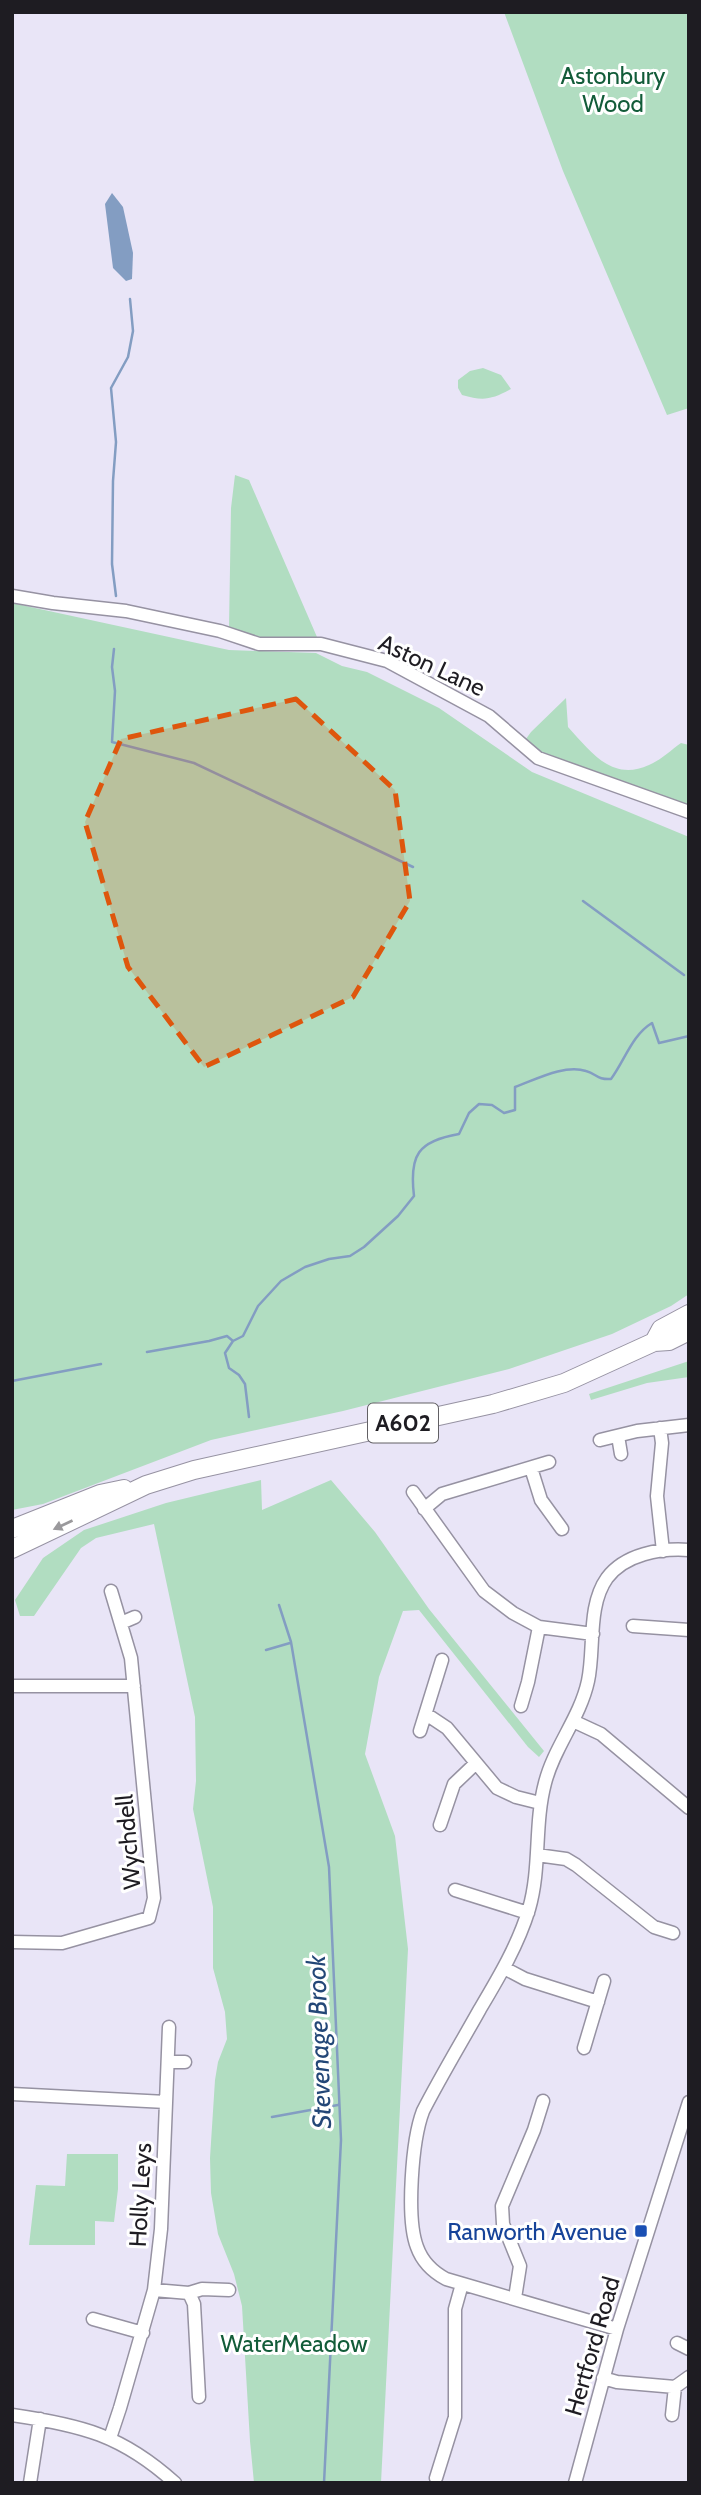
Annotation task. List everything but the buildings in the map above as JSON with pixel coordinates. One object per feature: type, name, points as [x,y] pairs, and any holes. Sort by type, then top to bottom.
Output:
[{"type":"highway","name":"A602","points":[[654,1342],[662,1329],[689,1314]]},
{"type":"highway","name":"A602","points":[[12,1529],[100,1493],[146,1485],[194,1470],[493,1404],[564,1383],[654,1342],[669,1341],[689,1331]]},
{"type":"highway","name":"A602","points":[[12,1549],[146,1485]]},
{"type":"street","name":"Aston Lane","points":[[12,596],[126,611],[220,631],[260,644],[321,644],[387,662],[489,716],[538,758],[689,812]]},
{"type":"street","points":[[600,1440],[689,1425]]},
{"type":"street","points":[[660,1428],[662,1443],[657,1496],[663,1551]]},
{"type":"street","points":[[618,1436],[621,1454]]},
{"type":"street","points":[[424,1509],[442,1493],[549,1462]]},
{"type":"street","points":[[531,1468],[539,1494],[557,1512],[562,1529]]},
{"type":"street","points":[[413,1492],[484,1591],[513,1613],[539,1627],[593,1634]]},
{"type":"street","points":[[617,2329],[446,2279],[432,2270],[417,2247],[412,2226],[413,2155],[416,2129],[439,2081],[504,1968],[528,1913],[534,1887],[540,1803],[555,1755],[586,1691],[598,1595],[608,1575],[628,1560],[663,1551],[689,1550]]},
{"type":"street","name":"Wychdell","points":[[12,1942],[62,1942],[149,1918],[155,1898],[131,1658],[111,1591]]},
{"type":"street","points":[[121,1623],[135,1617]]},
{"type":"street","points":[[633,1626],[654,1622],[689,1630]]},
{"type":"street","points":[[521,1706],[522,1680],[539,1627]]},
{"type":"street","points":[[420,1731],[442,1660]]},
{"type":"street","points":[[12,1695],[12,1685],[134,1686]]},
{"type":"street","points":[[426,1714],[447,1728],[490,1782],[502,1791],[540,1803]]},
{"type":"street","points":[[573,1721],[601,1734],[689,1808]]},
{"type":"street","points":[[440,1825],[454,1784],[475,1764]]},
{"type":"street","points":[[537,1855],[566,1859],[576,1864],[654,1927],[673,1933]]},
{"type":"street","points":[[455,1890],[528,1913]]},
{"type":"street","points":[[504,1968],[525,1979],[598,2002]]},
{"type":"street","points":[[584,2048],[604,1981]]},
{"type":"street","name":"Holly Leys","points":[[110,2438],[154,2290],[161,2229],[169,2027]]},
{"type":"street","points":[[169,2062],[185,2062]]},
{"type":"street","points":[[12,2094],[166,2102]]},
{"type":"street","points":[[515,2298],[520,2266],[503,2224],[502,2206],[533,2114],[543,2101]]},
{"type":"street","name":"Hertford Road","points":[[575,2483],[617,2329],[689,2102]]},
{"type":"street","points":[[436,2478],[437,2458],[455,2417],[454,2318],[462,2284]]},
{"type":"street","points":[[154,2290],[189,2293],[202,2289],[229,2290]]},
{"type":"street","points":[[189,2293],[196,2318],[192,2369],[199,2397]]},
{"type":"street","points":[[93,2319],[142,2333]]},
{"type":"street","points":[[603,2378],[617,2382],[675,2387],[689,2376]]},
{"type":"street","points":[[672,2415],[675,2387]]},
{"type":"street","points":[[12,2415],[75,2426],[110,2438],[139,2453],[176,2483]]},
{"type":"street","points":[[30,2483],[40,2419]]},
{"type":"highlighted area","points":[[296,699],[395,790],[410,901],[353,997],[204,1067],[128,967],[85,822],[121,739]]},
{"type":"green space","name":"Astonbury Wood","points":[[504,12],[689,12],[689,408],[667,415],[563,171]]},
{"type":"green space","points":[[483,368],[501,375],[511,389],[487,398],[462,395],[458,380],[470,371]]},
{"type":"green space","points":[[235,475],[249,480],[317,637],[257,639],[229,628],[231,508]]},
{"type":"green space","points":[[12,603],[229,650],[316,653],[342,666],[367,672],[439,708],[532,772],[689,837],[689,1294],[671,1306],[612,1334],[509,1369],[343,1411],[211,1440],[43,1504],[12,1510]]},
{"type":"green space","points":[[566,698],[568,727],[603,762],[613,767],[636,769],[658,760],[681,743],[689,745],[689,809],[537,755],[523,743]]},
{"type":"green space","points":[[689,1361],[689,1377],[647,1383],[591,1400],[589,1394]]},
{"type":"green space","name":"WaterMeadow","points":[[261,1480],[262,1510],[331,1480],[375,1532],[429,1609],[544,1751],[539,1757],[528,1747],[419,1610],[403,1611],[379,1677],[365,1754],[395,1836],[408,1949],[381,2483],[254,2483],[242,2306],[234,2274],[218,2234],[211,2193],[210,2158],[215,2080],[218,2062],[227,2039],[225,2012],[213,1968],[213,1907],[193,1809],[196,1781],[195,1717],[154,1524],[96,1538],[81,1548],[34,1616],[20,1616],[15,1600],[43,1558],[84,1530],[166,1503]]},
{"type":"green space","points":[[67,2154],[118,2154],[114,2222],[95,2221],[95,2245],[29,2245],[36,2185],[65,2186]]},
{"type":"water","points":[[112,193],[123,207],[133,253],[132,279],[126,281],[113,268],[105,204]]},
{"type":"waterway","points":[[116,596],[112,564],[116,442],[111,388],[128,357],[133,331],[130,299]]},
{"type":"waterway","points":[[114,649],[112,742],[194,763],[413,867]]},
{"type":"waterway","points":[[583,901],[684,975]]},
{"type":"waterway","name":"Stevenage Brook","points":[[249,1417],[245,1384],[239,1375],[229,1368],[225,1353],[233,1341],[243,1336],[258,1306],[281,1281],[305,1267],[350,1256],[398,1216],[414,1196],[415,1160],[425,1146],[459,1134],[469,1113],[479,1104],[492,1105],[504,1113],[515,1110],[515,1087],[540,1077],[577,1069],[603,1079],[611,1079],[639,1034],[652,1023],[659,1043],[689,1036]]},
{"type":"waterway","points":[[147,1352],[227,1336],[233,1341]]},
{"type":"waterway","points":[[12,1381],[101,1364]]},
{"type":"waterway","name":"Stevenage Brook","points":[[279,1605],[291,1642],[329,1867],[341,2140],[324,2483]]},
{"type":"waterway","points":[[266,1650],[290,1643]]},
{"type":"waterway","points":[[272,2117],[338,2105]]},
{"type":"place","name":"Ranworth Avenue","points":[[641,2231]]}]
